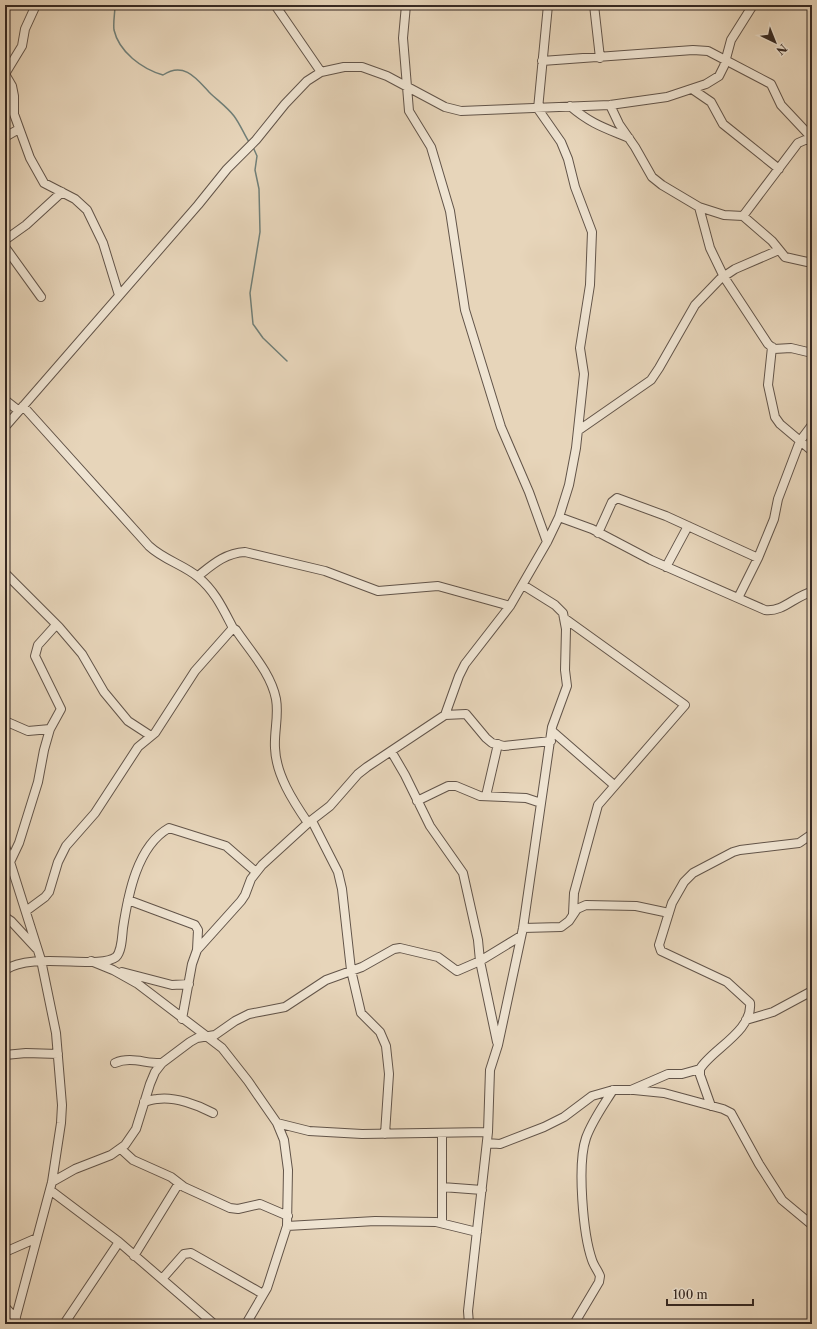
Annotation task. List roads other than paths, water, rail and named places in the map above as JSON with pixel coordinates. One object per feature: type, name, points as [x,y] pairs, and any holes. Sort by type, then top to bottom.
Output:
[{"type":"street","points":[[36,5],[25,29],[22,46],[5,74],[12,86],[14,96],[14,114],[30,158],[41,179],[48,185],[75,199],[87,210],[103,243],[119,296]]},
{"type":"street","points":[[276,5],[321,72]]},
{"type":"street","points":[[406,5],[403,38],[409,111],[432,147],[450,211],[465,310],[501,427],[529,492],[547,542]]},
{"type":"street","points":[[445,715],[459,676],[465,664],[510,606],[542,553],[558,517],[569,485],[579,430],[584,374],[580,348],[590,285],[592,232],[575,187],[568,159],[561,142],[538,108],[548,5]]},
{"type":"street","points":[[594,5],[600,58]]},
{"type":"street","points":[[5,427],[198,205],[227,169],[256,140],[307,81],[321,72],[344,67],[362,67],[387,76],[408,89],[452,110],[484,112],[570,106],[610,105],[667,97],[716,80],[724,66],[731,40],[753,5]]},
{"type":"street","points":[[542,62],[693,50],[708,51],[772,84],[781,105],[812,139]]},
{"type":"street","points":[[692,89],[711,102],[723,124],[779,169]]},
{"type":"street","points":[[610,105],[619,124],[630,139],[652,177],[662,185],[699,207],[724,215],[743,216],[772,241],[785,257],[812,263]]},
{"type":"street","points":[[570,106],[584,119],[597,126],[630,139]]},
{"type":"street","points":[[5,137],[19,129]]},
{"type":"street","points":[[743,216],[798,143],[812,139]]},
{"type":"street","points":[[5,240],[26,226],[62,192]]},
{"type":"street","points":[[699,207],[710,248],[724,277],[752,322],[772,347],[768,385],[775,416],[780,424],[812,451]]},
{"type":"street","points":[[5,247],[40,297]]},
{"type":"street","points":[[579,430],[650,380],[659,368],[695,305],[724,277],[760,257],[779,250]]},
{"type":"street","points":[[772,347],[791,348],[812,353]]},
{"type":"street","points":[[5,400],[21,409],[149,546],[169,561],[198,576],[214,592],[233,628],[236,630],[268,678],[275,698],[277,717],[275,746],[276,763],[296,806],[310,822],[338,872],[342,889],[352,970],[361,1013],[380,1032],[386,1046],[389,1074],[385,1134]]},
{"type":"street","points":[[738,598],[758,558],[774,519],[778,499],[800,441],[812,425]]},
{"type":"street","points":[[598,533],[612,502],[617,498],[688,526],[758,558]]},
{"type":"street","points":[[558,517],[598,533],[666,567],[765,610],[774,611],[783,608],[803,594],[812,592]]},
{"type":"street","points":[[666,567],[688,526]]},
{"type":"street","points":[[198,576],[221,559],[235,552],[245,552],[325,572],[378,591],[438,586],[510,606]]},
{"type":"street","points":[[5,574],[56,625],[82,654],[104,692],[128,720],[151,736]]},
{"type":"street","points":[[469,1324],[468,1311],[488,1132],[490,1070],[498,1044],[522,932],[553,723],[565,695],[567,686],[565,670],[566,629],[563,613],[555,605],[523,585]]},
{"type":"street","points":[[564,618],[685,705],[598,805],[574,893],[573,914]]},
{"type":"street","points":[[10,862],[19,843],[38,782],[44,750],[50,729],[61,708],[35,656],[35,650],[56,625]]},
{"type":"street","points":[[26,911],[45,897],[49,892],[58,862],[66,846],[95,813],[138,747],[151,736],[195,671],[233,628]]},
{"type":"street","points":[[197,950],[241,901],[256,872],[310,822],[330,806],[367,767],[445,715],[466,714],[486,738],[504,746],[551,741]]},
{"type":"street","points":[[5,721],[28,731],[50,729]]},
{"type":"street","points":[[552,731],[614,785]]},
{"type":"street","points":[[486,796],[498,744]]},
{"type":"street","points":[[391,751],[430,826],[463,873],[478,940],[480,961],[498,1044]]},
{"type":"street","points":[[417,801],[448,786],[456,786],[467,792],[486,796],[526,798],[541,803]]},
{"type":"street","points":[[5,970],[11,966],[41,960],[91,961],[111,959],[119,953],[128,900],[147,849],[169,828],[226,846],[256,872]]},
{"type":"street","points":[[630,1090],[668,1074],[682,1074],[700,1069],[739,1030],[746,1020],[750,1008],[750,1003],[732,986],[661,951],[659,945],[672,903],[682,885],[693,873],[740,850],[799,843],[812,834]]},
{"type":"street","points":[[5,846],[41,960],[56,1033],[62,1105],[61,1123],[51,1186],[15,1321]]},
{"type":"street","points":[[128,900],[195,925],[198,930],[197,950],[192,964],[182,1019]]},
{"type":"street","points":[[51,1186],[121,1149],[136,1129],[153,1077],[162,1063],[190,1042],[197,1038],[219,1032],[245,1016],[285,1007],[326,980],[370,963],[394,949],[400,948],[438,957],[457,971],[480,961],[522,932],[560,927],[569,921],[577,909],[586,905],[636,906],[669,913]]},
{"type":"street","points":[[5,917],[11,921],[37,948]]},
{"type":"street","points":[[91,961],[113,970],[138,984],[222,1048],[277,1123],[285,1151],[288,1216],[287,1226],[267,1288],[246,1324]]},
{"type":"street","points":[[113,970],[169,984],[189,984]]},
{"type":"street","points":[[746,1020],[773,1012],[812,991]]},
{"type":"street","points":[[5,1055],[26,1053],[58,1054]]},
{"type":"street","points":[[115,1063],[133,1059],[152,1064],[162,1063]]},
{"type":"street","points":[[700,1069],[700,1075],[711,1106]]},
{"type":"street","points":[[487,1143],[500,1144],[544,1127],[564,1117],[592,1096],[613,1090],[664,1093],[728,1111],[734,1117],[775,1191],[782,1200],[812,1225]]},
{"type":"street","points":[[574,1324],[599,1282],[600,1276],[592,1260],[583,1209],[584,1147],[595,1118],[613,1090]]},
{"type":"street","points":[[144,1102],[158,1098],[177,1101],[200,1106],[213,1113]]},
{"type":"street","points":[[277,1123],[318,1132],[362,1134],[488,1132]]},
{"type":"street","points":[[442,1133],[442,1223]]},
{"type":"street","points":[[121,1149],[132,1160],[171,1177],[184,1187],[230,1208],[238,1209],[260,1204],[288,1216]]},
{"type":"street","points":[[134,1256],[179,1183]]},
{"type":"street","points":[[51,1186],[214,1324]]},
{"type":"street","points":[[442,1187],[482,1190]]},
{"type":"street","points":[[287,1226],[375,1221],[442,1223],[477,1232]]},
{"type":"street","points":[[5,1252],[36,1238]]},
{"type":"street","points":[[64,1324],[119,1242]]},
{"type":"street","points":[[162,1279],[184,1254],[191,1253],[263,1294]]},
{"type":"street","points":[[5,1307],[15,1321]]},
{"type":"waterway","points":[[115,5],[114,30],[126,52],[147,69],[163,75],[177,70],[184,71],[195,77],[234,116],[249,142]]},
{"type":"waterway","points":[[253,147],[257,156],[255,170],[259,189],[260,232],[250,293],[253,324],[263,338],[287,361]]}]
